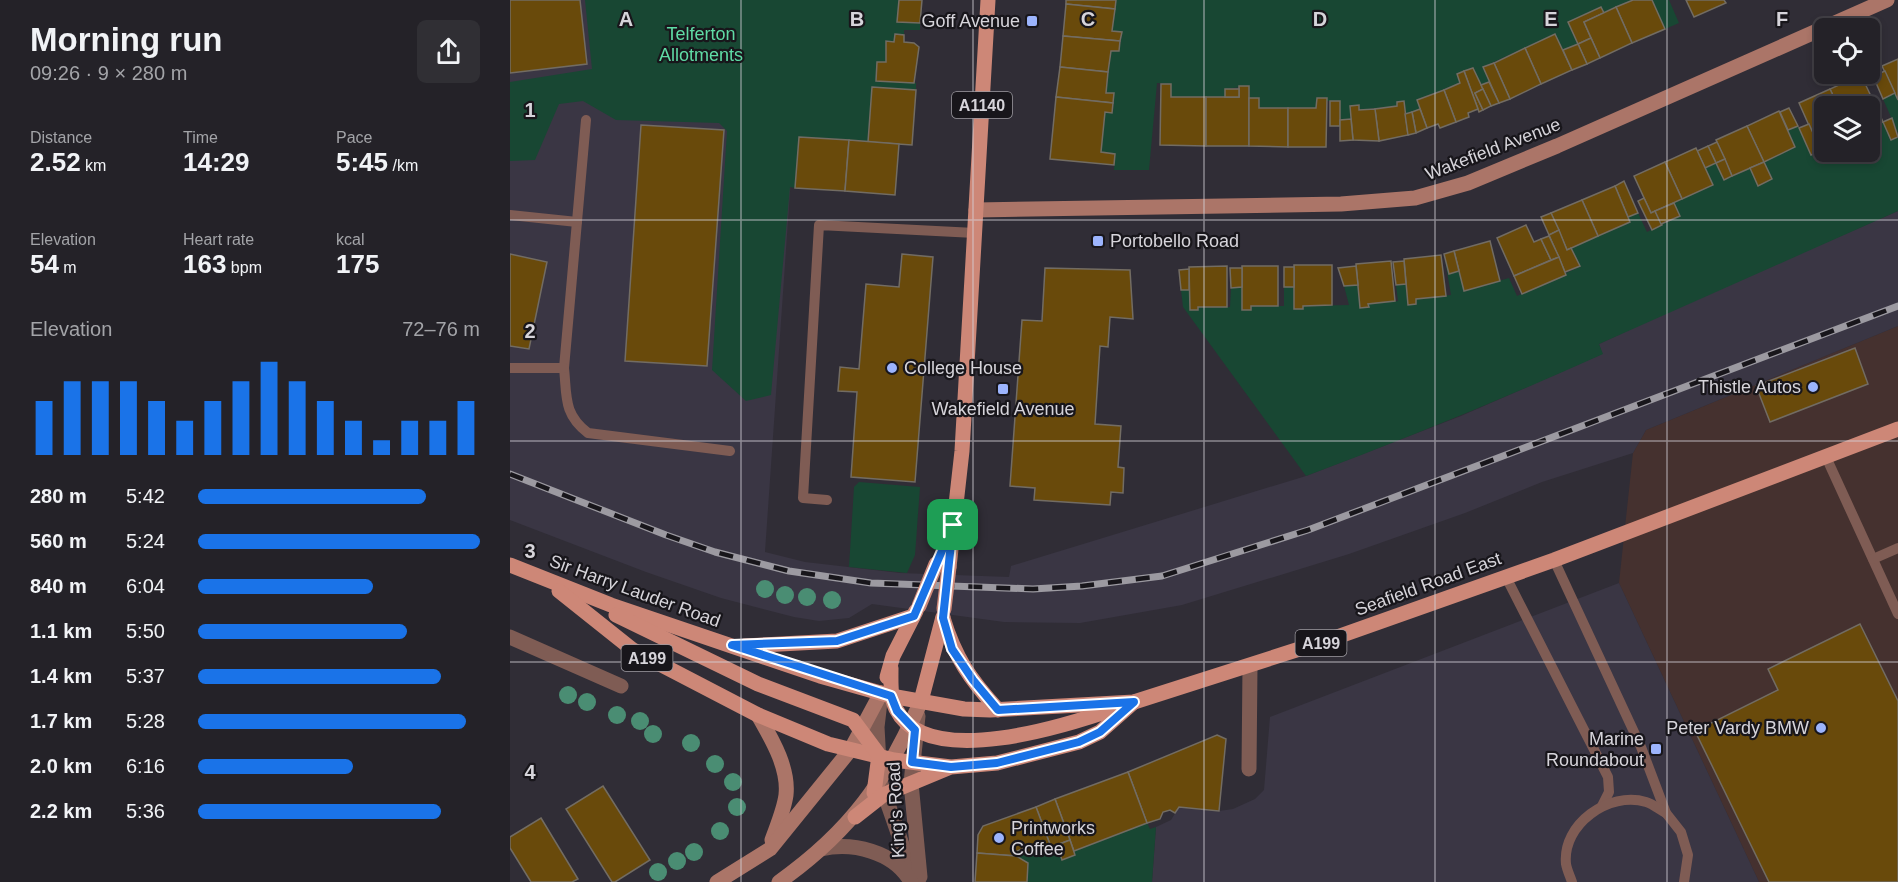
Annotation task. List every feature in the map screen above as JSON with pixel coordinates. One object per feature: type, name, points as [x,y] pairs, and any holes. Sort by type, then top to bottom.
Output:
[{"type":"main road","name":"A1140","points":[[942,565],[953,525],[962,451],[988,0]]},
{"type":"main road","name":"Seafield Road East","points":[[921,701],[967,710],[1134,702],[1250,666],[1554,560],[1898,429]]},
{"type":"main road","name":"Sir Harry Lauder Road","points":[[510,565],[548,582],[732,645],[886,694],[921,701]]},
{"type":"main road","points":[[913,728],[897,711],[886,694],[893,656],[942,565]]},
{"type":"main road","points":[[942,565],[943,613],[952,649],[973,680],[998,710]]},
{"type":"main road","name":"A199","points":[[548,582],[633,650],[758,715],[809,738],[894,760],[951,767],[997,763],[1079,742],[1100,732],[1134,702]]},
{"type":"main road","name":"A199","points":[[548,582],[758,684],[837,712],[853,720],[862,729],[879,755]]},
{"type":"main road","name":"A199","points":[[732,645],[837,641],[916,611]]},
{"type":"main road","points":[[921,701],[943,613]]},
{"type":"main road","name":"A199","points":[[913,728],[930,737],[952,740],[1005,736],[1068,724],[1134,702]]},
{"type":"main road","points":[[879,755],[879,790]]},
{"type":"main road","name":"A199","points":[[855,817],[879,790],[911,783],[951,767]]},
{"type":"street","name":"Wakefield Avenue","points":[[976,210],[1341,204],[1415,198],[1468,183],[1557,146],[1887,0]]},
{"type":"street","points":[[510,637],[621,686]]},
{"type":"street","points":[[1249,769],[1250,666]]},
{"type":"street","points":[[717,882],[770,849],[851,749],[886,694]]},
{"type":"street","name":"King's Road","points":[[879,755],[877,727],[886,694]]},
{"type":"street","points":[[879,790],[913,728],[921,701]]},
{"type":"street","points":[[758,715],[780,762],[786,793],[770,849]]},
{"type":"street","name":"King's Road","points":[[913,728],[911,783],[921,882]]},
{"type":"street","name":"King's Road","points":[[879,790],[913,882]]},
{"type":"street","points":[[779,882],[821,849],[855,817]]},
{"type":"street","points":[[821,849],[854,846],[886,858],[913,882]]},
{"type":"lane","points":[[586,120],[564,368],[568,408],[574,422],[588,433],[730,451]]},
{"type":"lane","points":[[510,215],[577,222]]},
{"type":"lane","points":[[827,500],[803,498],[819,225],[975,233]]},
{"type":"lane","points":[[510,368],[564,368]]},
{"type":"lane","points":[[1826,457],[1898,614]]},
{"type":"lane","points":[[1873,559],[1898,548]]},
{"type":"lane","points":[[1554,560],[1641,747],[1666,813],[1681,832],[1688,855],[1684,882]]},
{"type":"lane","points":[[1506,577],[1608,777],[1609,792],[1602,806]]},
{"type":"lane","points":[[1572,882],[1566,863],[1569,843],[1590,812],[1617,800],[1646,802],[1666,813]]},
{"type":"shaded area","points":[[510,0],[618,0],[797,91],[765,552],[805,562],[900,573],[1009,577],[1011,566],[1306,476],[1461,416],[1602,354],[1599,344],[1680,306],[1898,211],[1898,326],[1646,430],[1633,453],[1542,482],[1465,513],[1349,554],[1182,605],[1080,623],[1004,622],[872,604],[849,618],[819,621],[794,617],[721,598],[510,520]]},
{"type":"shaded area","points":[[1898,326],[1898,882],[1759,882],[1619,583],[1633,453],[1646,430]]},
{"type":"shaded area","points":[[1619,583],[1759,882],[1152,882],[1156,827],[1171,820],[1179,807],[1219,811],[1233,809],[1255,799],[1264,790],[1270,717]]},
{"type":"green space","name":"Telferton Allotments","points":[[585,0],[899,0],[897,22],[920,23],[920,30],[904,30],[904,35],[895,35],[894,42],[887,41],[886,62],[877,62],[876,81],[916,83],[916,90],[872,87],[868,142],[799,137],[795,188],[790,187],[771,395],[746,401],[712,370],[727,131],[719,123],[616,120],[583,101],[559,104],[535,160],[510,161],[510,82],[592,69]]},
{"type":"green space","points":[[1116,0],[1633,0],[1604,13],[1601,7],[1568,22],[1578,44],[1563,50],[1555,34],[1483,67],[1489,82],[1481,85],[1472,68],[1457,74],[1460,83],[1417,100],[1420,109],[1405,114],[1404,101],[1397,102],[1397,106],[1359,110],[1351,119],[1340,120],[1339,101],[1327,101],[1316,108],[1259,108],[1259,98],[1249,98],[1249,86],[1225,89],[1225,97],[1171,97],[1171,84],[1157,83],[1149,170],[1114,170],[1115,154],[1101,152],[1105,112],[1113,112],[1114,94],[1106,93],[1111,51],[1119,51],[1122,33],[1112,31]]},
{"type":"green space","points":[[1652,0],[1669,0],[1679,23],[1665,29]]},
{"type":"green space","points":[[1895,93],[1898,100],[1898,133],[1883,99]]},
{"type":"green space","points":[[1883,122],[1890,140],[1898,137],[1898,211],[1599,344],[1603,354],[1455,418],[1306,476],[1183,307],[1181,290],[1189,290],[1190,310],[1198,310],[1198,307],[1230,307],[1231,288],[1242,287],[1242,309],[1251,306],[1284,306],[1284,287],[1294,287],[1294,309],[1303,309],[1303,306],[1349,305],[1344,286],[1358,285],[1360,308],[1368,307],[1368,304],[1398,301],[1396,285],[1406,284],[1408,304],[1416,299],[1451,295],[1444,254],[1449,273],[1459,271],[1464,291],[1509,278],[1517,296],[1579,267],[1571,248],[1630,222],[1628,217],[1638,213],[1647,232],[1679,216],[1674,203],[1713,185],[1705,168],[1716,163],[1724,180],[1750,168],[1758,185],[1771,179],[1764,162],[1795,147],[1788,130],[1798,126],[1811,155],[1814,154],[1814,162],[1880,162],[1880,124]]},
{"type":"green space","points":[[859,482],[920,487],[915,555],[907,573],[849,567],[854,487]]},
{"type":"green space","points":[[1147,823],[1150,829],[1156,827],[1152,882],[1027,882],[1028,863],[1016,858],[1017,851],[1025,848],[1028,855],[1057,845],[1063,860],[1075,855],[1074,851]]},
{"type":"building","points":[[510,0],[580,0],[587,64],[510,73]]},
{"type":"building","points":[[899,0],[922,0],[920,23],[897,22]]},
{"type":"building","points":[[1066,0],[1116,0],[1115,9],[1066,4]]},
{"type":"building","points":[[1633,0],[1652,0],[1665,29],[1632,43],[1616,7]]},
{"type":"building","points":[[1686,0],[1724,0],[1726,3],[1694,17]]},
{"type":"building","points":[[1066,4],[1115,9],[1112,31],[1122,32],[1120,41],[1063,36]]},
{"type":"building","points":[[1601,7],[1604,13],[1584,22],[1591,38],[1578,44],[1568,22]]},
{"type":"building","points":[[1616,7],[1632,43],[1600,58],[1584,22]]},
{"type":"building","points":[[895,34],[904,35],[904,42],[914,43],[919,47],[914,83],[876,81],[877,62],[886,62],[886,41],[894,42]]},
{"type":"building","points":[[1555,34],[1572,70],[1541,84],[1525,48]]},
{"type":"building","points":[[1063,36],[1120,41],[1119,51],[1111,51],[1108,72],[1060,67]]},
{"type":"building","points":[[1591,38],[1600,58],[1587,64],[1578,44]]},
{"type":"building","points":[[1578,44],[1587,64],[1572,70],[1563,50]]},
{"type":"building","points":[[1525,48],[1541,84],[1510,99],[1494,63]]},
{"type":"building","points":[[1898,59],[1898,100],[1882,66]]},
{"type":"building","points":[[1494,63],[1510,99],[1499,103],[1483,67]]},
{"type":"building","points":[[1060,67],[1108,72],[1106,93],[1114,93],[1113,103],[1056,97]]},
{"type":"building","points":[[1473,68],[1483,89],[1475,93],[1483,110],[1479,112],[1464,71]]},
{"type":"building","points":[[1464,71],[1478,109],[1468,113],[1469,117],[1456,122],[1444,90],[1460,83],[1457,74]]},
{"type":"building","points":[[1885,71],[1895,93],[1883,99],[1876,84],[1880,84],[1880,73]]},
{"type":"building","points":[[1489,82],[1499,103],[1491,106],[1481,85]]},
{"type":"building","points":[[1161,84],[1171,84],[1171,97],[1206,97],[1206,146],[1160,145]]},
{"type":"building","points":[[1841,84],[1865,84],[1871,96],[1833,96],[1830,89]]},
{"type":"building","points":[[1239,86],[1249,86],[1249,146],[1206,146],[1206,97],[1239,97]]},
{"type":"building","points":[[872,87],[916,90],[912,145],[868,142]]},
{"type":"building","points":[[1225,89],[1239,89],[1239,97],[1225,97]]},
{"type":"building","points":[[1483,89],[1491,106],[1483,110],[1475,93]]},
{"type":"building","points":[[1830,89],[1833,96],[1814,96]]},
{"type":"building","points":[[1444,90],[1456,122],[1440,128],[1438,124],[1427,128],[1417,100]]},
{"type":"building","points":[[1814,96],[1814,137],[1799,103]]},
{"type":"building","points":[[1056,97],[1113,103],[1112,113],[1105,112],[1101,152],[1115,154],[1114,165],[1050,159]]},
{"type":"building","points":[[1249,98],[1259,98],[1259,108],[1288,108],[1288,147],[1249,146]]},
{"type":"building","points":[[1317,98],[1327,98],[1326,147],[1288,147],[1288,108],[1316,108]]},
{"type":"building","points":[[1330,101],[1340,101],[1340,126],[1330,126]]},
{"type":"building","points":[[1404,101],[1408,135],[1379,141],[1375,109],[1397,106],[1397,102]]},
{"type":"building","points":[[1359,105],[1359,110],[1375,109],[1379,141],[1353,140],[1350,106]]},
{"type":"building","points":[[1789,108],[1798,126],[1788,130],[1780,112]]},
{"type":"building","points":[[1420,109],[1427,128],[1416,133],[1412,112]]},
{"type":"building","points":[[1779,111],[1795,147],[1764,162],[1747,126]]},
{"type":"building","points":[[1412,112],[1416,133],[1408,135],[1405,114]]},
{"type":"building","points":[[1892,118],[1898,137],[1891,140],[1883,122]]},
{"type":"building","points":[[1351,119],[1353,140],[1340,141],[1340,120]]},
{"type":"building","points":[[1809,124],[1814,135],[1814,154],[1811,155],[1799,128]]},
{"type":"building","points":[[641,125],[724,130],[707,366],[625,361]]},
{"type":"building","points":[[1747,126],[1764,162],[1732,176],[1716,140]]},
{"type":"building","points":[[799,137],[849,140],[845,191],[795,188]]},
{"type":"building","points":[[849,140],[899,144],[895,195],[845,191]]},
{"type":"building","points":[[1717,142],[1725,159],[1716,163],[1708,146]]},
{"type":"building","points":[[1708,146],[1716,163],[1705,168],[1697,151]]},
{"type":"building","points":[[1696,148],[1713,185],[1682,199],[1665,162]]},
{"type":"building","points":[[1725,159],[1732,176],[1724,180],[1716,163]]},
{"type":"building","points":[[1665,162],[1682,199],[1651,213],[1634,176]]},
{"type":"building","points":[[1764,162],[1772,179],[1758,186],[1750,168]]},
{"type":"building","points":[[1624,181],[1638,213],[1628,217],[1615,186]]},
{"type":"building","points":[[1615,186],[1630,222],[1598,236],[1582,200]]},
{"type":"building","points":[[1644,198],[1651,213],[1655,211],[1662,225],[1652,230],[1638,201]]},
{"type":"building","points":[[1582,200],[1598,236],[1567,250],[1551,213]]},
{"type":"building","points":[[1674,203],[1680,216],[1661,224],[1655,211]]},
{"type":"building","points":[[1551,213],[1559,230],[1549,235],[1541,217]]},
{"type":"building","points":[[1526,225],[1534,242],[1541,239],[1551,260],[1514,276],[1497,238]]},
{"type":"building","points":[[1559,230],[1567,250],[1571,248],[1580,266],[1565,272],[1549,235]]},
{"type":"building","points":[[1549,236],[1559,257],[1551,260],[1541,239]]},
{"type":"building","points":[[1490,241],[1500,281],[1464,291],[1454,251]]},
{"type":"building","points":[[1454,251],[1459,271],[1449,274],[1444,254]]},
{"type":"building","points":[[510,254],[547,262],[529,349],[510,346]]},
{"type":"building","name":"College House","points":[[902,254],[933,257],[915,482],[851,477],[857,392],[838,391],[840,367],[859,369],[866,284],[899,287]]},
{"type":"building","points":[[1441,255],[1446,296],[1416,299],[1416,304],[1408,305],[1404,259]]},
{"type":"building","points":[[1559,257],[1566,275],[1522,294],[1514,276]]},
{"type":"building","points":[[1391,261],[1395,301],[1368,304],[1369,307],[1360,308],[1356,264]]},
{"type":"building","points":[[1404,261],[1406,284],[1396,285],[1393,262]]},
{"type":"building","points":[[1294,265],[1332,265],[1332,305],[1303,306],[1303,309],[1294,309]]},
{"type":"building","points":[[1227,266],[1227,307],[1198,307],[1198,310],[1190,310],[1189,267]]},
{"type":"building","points":[[1242,266],[1278,266],[1278,306],[1251,306],[1251,310],[1242,310]]},
{"type":"building","points":[[1356,266],[1358,285],[1344,286],[1338,268]]},
{"type":"building","points":[[1284,267],[1294,267],[1294,287],[1284,287]]},
{"type":"building","points":[[1045,268],[1130,270],[1133,319],[1110,317],[1108,347],[1100,346],[1095,424],[1121,426],[1118,467],[1124,468],[1123,493],[1111,492],[1110,505],[1034,500],[1035,488],[1010,486],[1022,320],[1042,321]]},
{"type":"building","points":[[1230,268],[1242,268],[1242,287],[1231,288]]},
{"type":"building","points":[[1189,269],[1189,290],[1181,290],[1179,270]]},
{"type":"building","points":[[1855,348],[1868,384],[1770,422],[1756,386]]},
{"type":"building","points":[[1860,624],[1898,701],[1898,882],[1769,882],[1695,731],[1778,690],[1768,669]]},
{"type":"building","points":[[1217,735],[1226,739],[1219,811],[1179,807],[1175,813],[1170,810],[1163,812],[1160,819],[1147,823],[1128,772]]},
{"type":"building","points":[[1128,772],[1147,823],[1074,851],[1055,799]]},
{"type":"building","points":[[603,786],[650,860],[615,882],[612,882],[566,809]]},
{"type":"building","points":[[1055,799],[1070,840],[1051,847],[1036,807]]},
{"type":"building","points":[[1036,807],[1051,847],[1028,856],[1025,848],[1017,851],[1016,856],[977,853],[978,835],[983,826]]},
{"type":"building","points":[[541,818],[578,879],[572,882],[531,882],[510,848],[510,837]]},
{"type":"building","points":[[1070,840],[1075,855],[1062,860],[1057,845]]},
{"type":"building","points":[[977,853],[1016,856],[1028,863],[1027,882],[975,882]]},
{"type":"railway","points":[[510,474],[666,535],[715,552],[789,571],[871,583],[1033,589],[1082,586],[1162,576],[1308,530],[1898,306]]},
{"type":"place","name":"Goff Avenue","points":[[1032,21]]},
{"type":"place","name":"Portobello Road","points":[[1098,241]]},
{"type":"place","name":"College House","points":[[892,368]]},
{"type":"place","name":"Thistle Autos","points":[[1813,387]]},
{"type":"place","name":"Wakefield Avenue","points":[[1003,389]]},
{"type":"place","name":"Peter Vardy BMW","points":[[1821,728]]},
{"type":"place","name":"Marine Roundabout","points":[[1656,749]]},
{"type":"place","name":"Printworks Coffee","points":[[999,838]]},
{"type":"route","points":[[953,525],[943,618],[952,649],[963,666],[998,710],[1134,702],[1100,732],[1079,742],[997,763],[951,767],[912,762],[915,730],[897,711],[891,696],[820,676],[732,645],[797,645],[837,641],[914,616],[953,525]]}]
